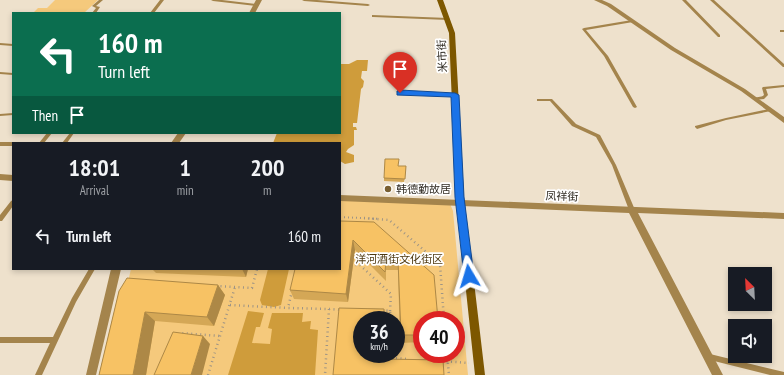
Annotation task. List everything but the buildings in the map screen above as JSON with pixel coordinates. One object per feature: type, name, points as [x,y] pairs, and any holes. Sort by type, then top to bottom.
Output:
[{"type":"street","name":"米市街","points":[[440,0],[448,19],[452,34],[460,203],[480,375]]},
{"type":"street","points":[[597,0],[609,5],[673,50],[728,80],[784,121]]},
{"type":"street","points":[[253,12],[258,2]]},
{"type":"street","points":[[0,177],[12,178]]},
{"type":"street","name":"凤祥街","points":[[341,198],[784,216]]},
{"type":"street","points":[[632,210],[710,357],[718,375]]},
{"type":"street","points":[[91,375],[116,270]]},
{"type":"lane","points":[[95,12],[98,7],[94,6],[101,0]]},
{"type":"lane","points":[[153,12],[162,0]]},
{"type":"lane","points":[[213,0],[258,2]]},
{"type":"lane","points":[[304,0],[368,5]]},
{"type":"lane","points":[[684,0],[719,36]]},
{"type":"lane","points":[[712,0],[784,66]]},
{"type":"lane","points":[[373,16],[448,19]]},
{"type":"lane","points":[[632,21],[584,29],[606,56],[635,107]]},
{"type":"lane","points":[[0,44],[12,45]]},
{"type":"lane","points":[[0,73],[12,74]]},
{"type":"lane","points":[[755,99],[763,98],[766,95],[764,88],[784,86]]},
{"type":"lane","points":[[400,93],[455,95]]},
{"type":"lane","points":[[538,100],[552,100],[574,125],[598,136],[614,165],[632,210]]},
{"type":"lane","points":[[697,127],[769,110]]},
{"type":"lane","points":[[0,115],[12,114]]},
{"type":"lane","points":[[42,142],[49,134]]},
{"type":"lane","points":[[65,142],[71,134]]},
{"type":"lane","points":[[0,144],[12,144]]},
{"type":"lane","points":[[0,218],[12,203]]},
{"type":"lane","points":[[38,375],[91,270]]},
{"type":"lane","points":[[0,340],[55,340]]},
{"type":"lane","points":[[710,357],[784,375]]},
{"type":"path","points":[[341,217],[389,220],[440,264],[443,311]]},
{"type":"path","points":[[346,264],[360,265],[391,294],[390,310],[375,310]]},
{"type":"path","points":[[212,286],[252,288],[257,270]]},
{"type":"path","points":[[208,375],[235,287]]},
{"type":"path","points":[[288,308],[292,289]]},
{"type":"path","points":[[230,305],[344,310]]},
{"type":"path","points":[[325,375],[329,309]]},
{"type":"path","points":[[177,340],[180,333],[220,336]]},
{"type":"path","points":[[405,359],[412,360]]},
{"type":"path","points":[[448,363],[449,375]]},
{"type":"path","points":[[465,363],[479,363]]},
{"type":"green space","points":[[55,0],[98,0],[85,12],[34,12],[38,8],[47,8]]},
{"type":"green space","name":"洋河酒街文化街区","points":[[341,197],[449,201],[453,211],[462,311],[413,311],[413,363],[465,363],[465,342],[468,375],[106,375],[131,270],[341,270]]},
{"type":"shaded area","points":[[357,60],[368,60],[367,71],[362,71],[361,78],[364,81],[361,89],[357,123],[353,123],[353,127],[356,127],[357,130],[354,130],[354,145],[346,152],[354,155],[354,162],[345,164],[341,162],[341,142],[273,142],[277,134],[341,134],[341,64],[349,64]]},
{"type":"shaded area","points":[[268,270],[289,270],[281,305],[274,307],[262,305],[260,300]]},
{"type":"shaded area","points":[[248,311],[264,313],[260,327],[256,327],[252,343],[270,344],[272,329],[268,328],[272,313],[303,313],[302,322],[311,321],[310,329],[318,330],[315,375],[228,375]]},
{"type":"place","name":"韩德勤故居","points":[[388,189]]},
{"type":"route","points":[[400,93],[455,95],[460,197],[469,276]]}]
